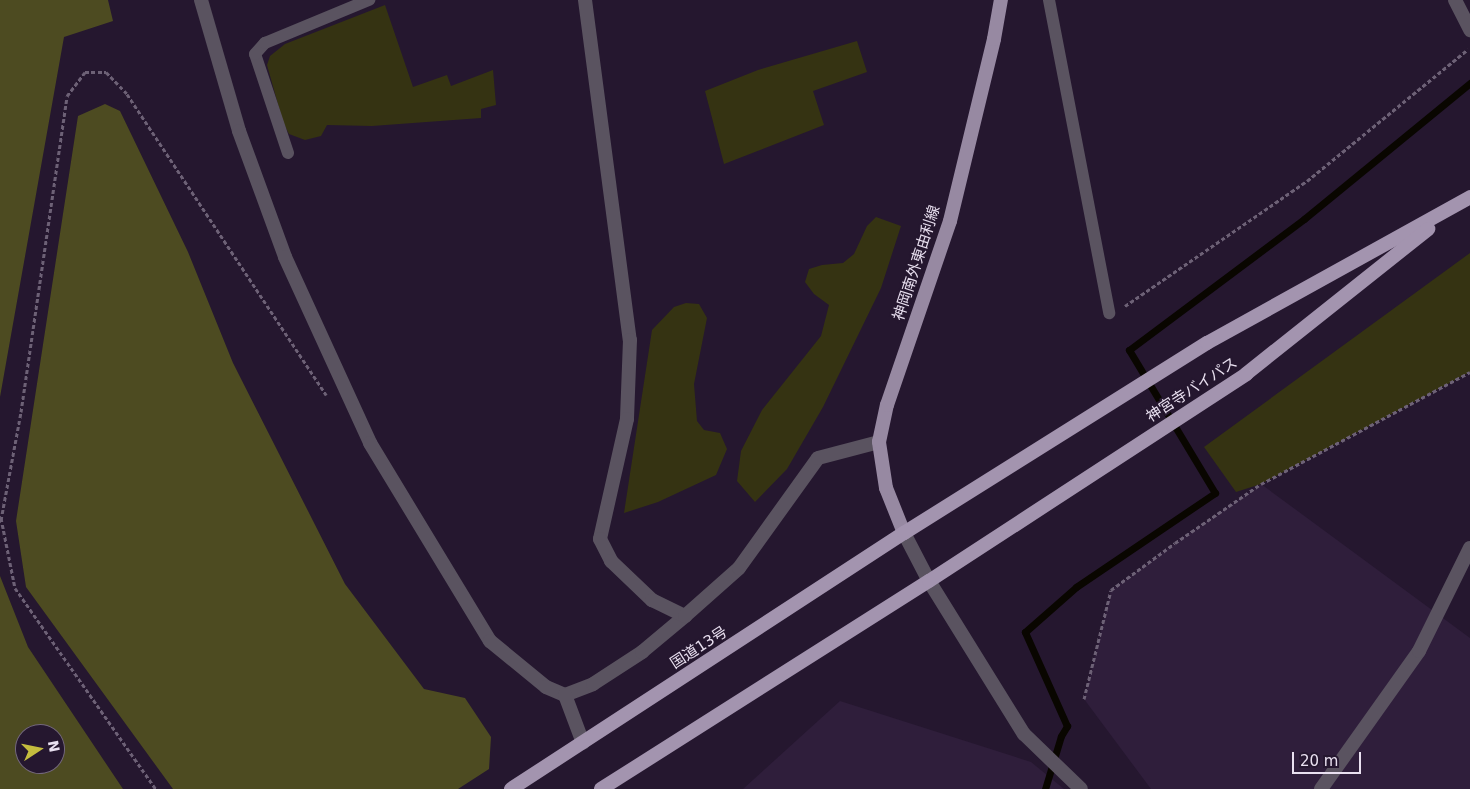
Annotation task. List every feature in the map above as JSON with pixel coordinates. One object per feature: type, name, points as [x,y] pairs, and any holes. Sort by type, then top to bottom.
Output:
[{"type":"highway","name":"神宮寺バイパス","points":[[904,533],[1207,343],[1464,201]]},
{"type":"highway","name":"神宮寺バイパス","points":[[929,581],[1246,374],[1464,201]]},
{"type":"highway","name":"国道13号","points":[[511,789],[904,533]]},
{"type":"highway","points":[[601,789],[929,581]]},
{"type":"main road","name":"神岡南外東由利線","points":[[904,533],[886,488],[879,442],[887,405],[950,221],[994,39],[1001,0]]},
{"type":"street","points":[[200,0],[239,131],[284,257],[370,443],[490,641],[546,687],[565,695],[592,684],[625,663],[685,616],[739,568],[818,458],[879,442]]},
{"type":"street","points":[[585,0],[630,340],[627,419],[600,539],[611,561],[652,600],[685,616]]},
{"type":"street","points":[[1455,0],[1470,30]]},
{"type":"street","points":[[904,533],[929,581],[1024,734],[1081,789]]},
{"type":"street","points":[[1321,789],[1419,650],[1470,548]]},
{"type":"street","points":[[565,695],[583,742]]},
{"type":"lane","points":[[288,153],[255,54],[266,43],[368,0]]},
{"type":"lane","points":[[1050,0],[1109,313]]},
{"type":"path","points":[[1109,313],[1130,304],[1307,181],[1470,47]]},
{"type":"path","points":[[156,789],[16,588],[1,518],[21,412],[67,96],[85,72],[106,72],[127,94],[328,398]]},
{"type":"path","points":[[1084,699],[1111,590],[1261,484],[1470,372]]},
{"type":"shaded area","points":[[0,0],[108,0],[113,21],[64,37],[0,397]]},
{"type":"shaded area","points":[[385,5],[413,87],[447,75],[451,86],[493,70],[496,105],[481,109],[481,118],[372,126],[327,125],[321,136],[305,140],[289,134],[283,122],[267,65],[270,56],[285,44]]},
{"type":"shaded area","points":[[857,41],[867,72],[813,91],[824,125],[724,164],[705,91],[758,70]]},
{"type":"shaded area","points":[[105,104],[120,111],[188,252],[233,363],[345,584],[424,689],[465,698],[491,737],[489,769],[458,789],[173,789],[26,587],[16,521],[78,116]]},
{"type":"shaded area","points":[[876,217],[901,226],[881,288],[823,407],[787,469],[755,502],[737,481],[741,451],[762,410],[821,336],[829,305],[814,294],[805,282],[809,269],[822,265],[843,263],[854,254],[867,226]]},
{"type":"shaded area","points":[[1470,253],[1470,372],[1261,484],[1236,492],[1204,447]]},
{"type":"shaded area","points":[[686,303],[699,304],[707,318],[694,384],[697,421],[704,430],[720,433],[727,449],[716,475],[658,502],[624,513],[652,330],[674,307]]},
{"type":"shaded area","points":[[1261,484],[1470,638],[1470,789],[1151,789],[1084,699],[1111,590]]},
{"type":"shaded area","points":[[0,576],[28,647],[123,789],[0,789]]},
{"type":"shaded area","points":[[840,701],[1031,762],[1064,789],[743,789]]},
{"type":"waterway","points":[[1045,789],[1061,736],[1067,726],[1025,632],[1076,587],[1215,493],[1129,350],[1304,219],[1470,83]]}]
